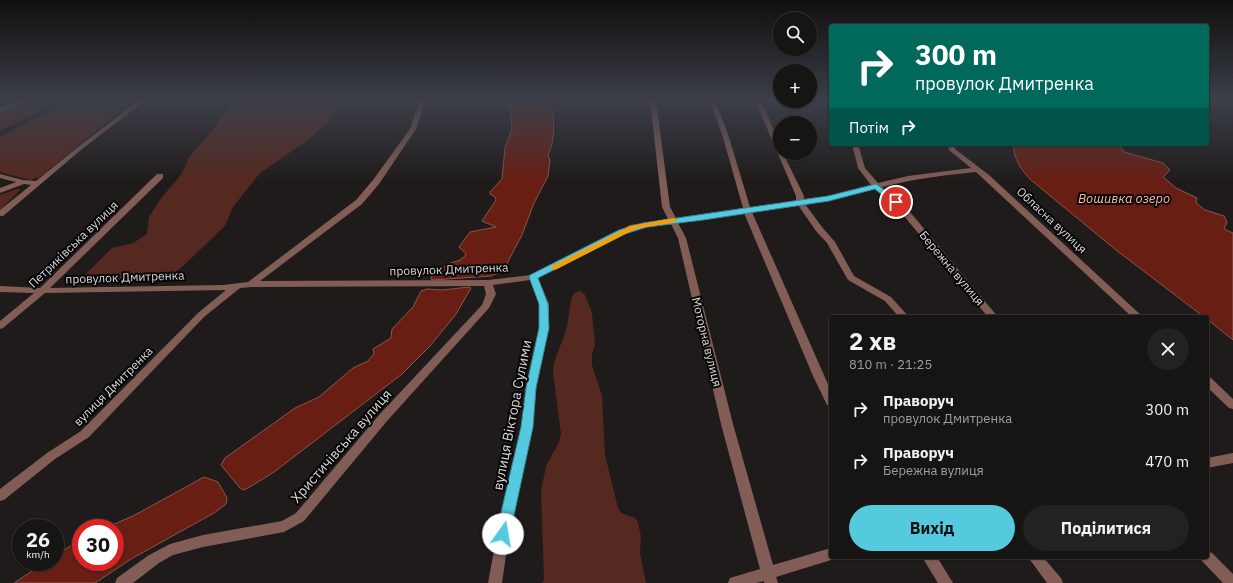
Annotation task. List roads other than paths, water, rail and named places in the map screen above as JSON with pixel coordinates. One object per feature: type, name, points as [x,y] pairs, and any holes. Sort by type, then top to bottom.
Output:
[{"type":"street","points":[[0,214],[107,127]]},
{"type":"street","points":[[251,284],[359,202],[376,182],[414,127]]},
{"type":"street","name":"Моторна вулиця","points":[[657,127],[666,207],[682,238],[727,424],[769,578]]},
{"type":"street","points":[[722,127],[746,210],[829,398]]},
{"type":"street","name":"Бережна вулиця","points":[[856,146],[862,168],[876,186],[902,208],[991,315]]},
{"type":"street","name":"Обласна вулиця","points":[[951,146],[952,150],[977,170],[1136,315]]},
{"type":"street","points":[[783,160],[800,196],[800,202],[819,229],[831,242],[851,278],[888,299],[902,315]]},
{"type":"street","name":"провулок Дмитренка","points":[[0,289],[43,290],[237,286],[251,284],[488,283],[533,277],[633,227],[703,218],[746,210],[837,197],[876,186],[941,173],[977,170]]},
{"type":"street","points":[[0,176],[23,182],[38,183]]},
{"type":"street","name":"Петриківська вулиця","points":[[0,326],[43,290],[160,176]]},
{"type":"street","points":[[0,191],[23,182]]},
{"type":"street","name":"вулиця Віктора Сулими","points":[[495,583],[503,534],[527,427],[531,388],[544,328],[544,304],[533,277]]},
{"type":"street","name":"Христичівська вулиця","points":[[122,583],[154,559],[170,550],[204,541],[284,526],[300,517],[383,418],[486,306],[491,294],[488,283]]},
{"type":"street","name":"вулиця Дмитренка","points":[[0,496],[51,456],[85,434],[201,315],[237,286]]},
{"type":"street","points":[[1209,383],[1233,405]]},
{"type":"street","points":[[1209,463],[1233,458]]},
{"type":"street","points":[[735,583],[769,578],[829,555]]},
{"type":"street","points":[[931,559],[946,583]]},
{"type":"street","points":[[1037,559],[1056,583]]},
{"type":"street","points":[[1209,559],[1232,583]]},
{"type":"water","points":[[512,127],[554,127],[554,129],[551,149],[548,155],[550,160],[548,176],[534,203],[522,235],[503,271],[491,276],[432,280],[431,277],[448,264],[460,260],[465,256],[466,254],[459,247],[470,232],[496,227],[482,221],[496,200],[490,192],[502,179],[505,148]]},
{"type":"water","name":"Вошивка озеро","points":[[1013,146],[1120,146],[1124,152],[1163,163],[1170,170],[1163,177],[1176,188],[1197,198],[1196,203],[1205,210],[1224,216],[1227,222],[1224,229],[1233,233],[1233,340],[1209,321],[1209,315],[1201,315],[1116,250],[1031,180],[1024,172],[1015,155]]},
{"type":"water","points":[[471,288],[456,314],[430,346],[402,374],[274,472],[243,490],[221,465],[225,458],[295,408],[319,397],[353,368],[368,361],[374,354],[373,349],[391,338],[392,329],[413,307],[421,291],[427,289],[443,290]]},
{"type":"water","points":[[204,477],[218,482],[227,498],[226,504],[214,513],[124,564],[124,520]]},
{"type":"water","points":[[72,545],[72,571],[113,571],[95,583],[14,583],[32,571],[64,571],[64,550]]}]
